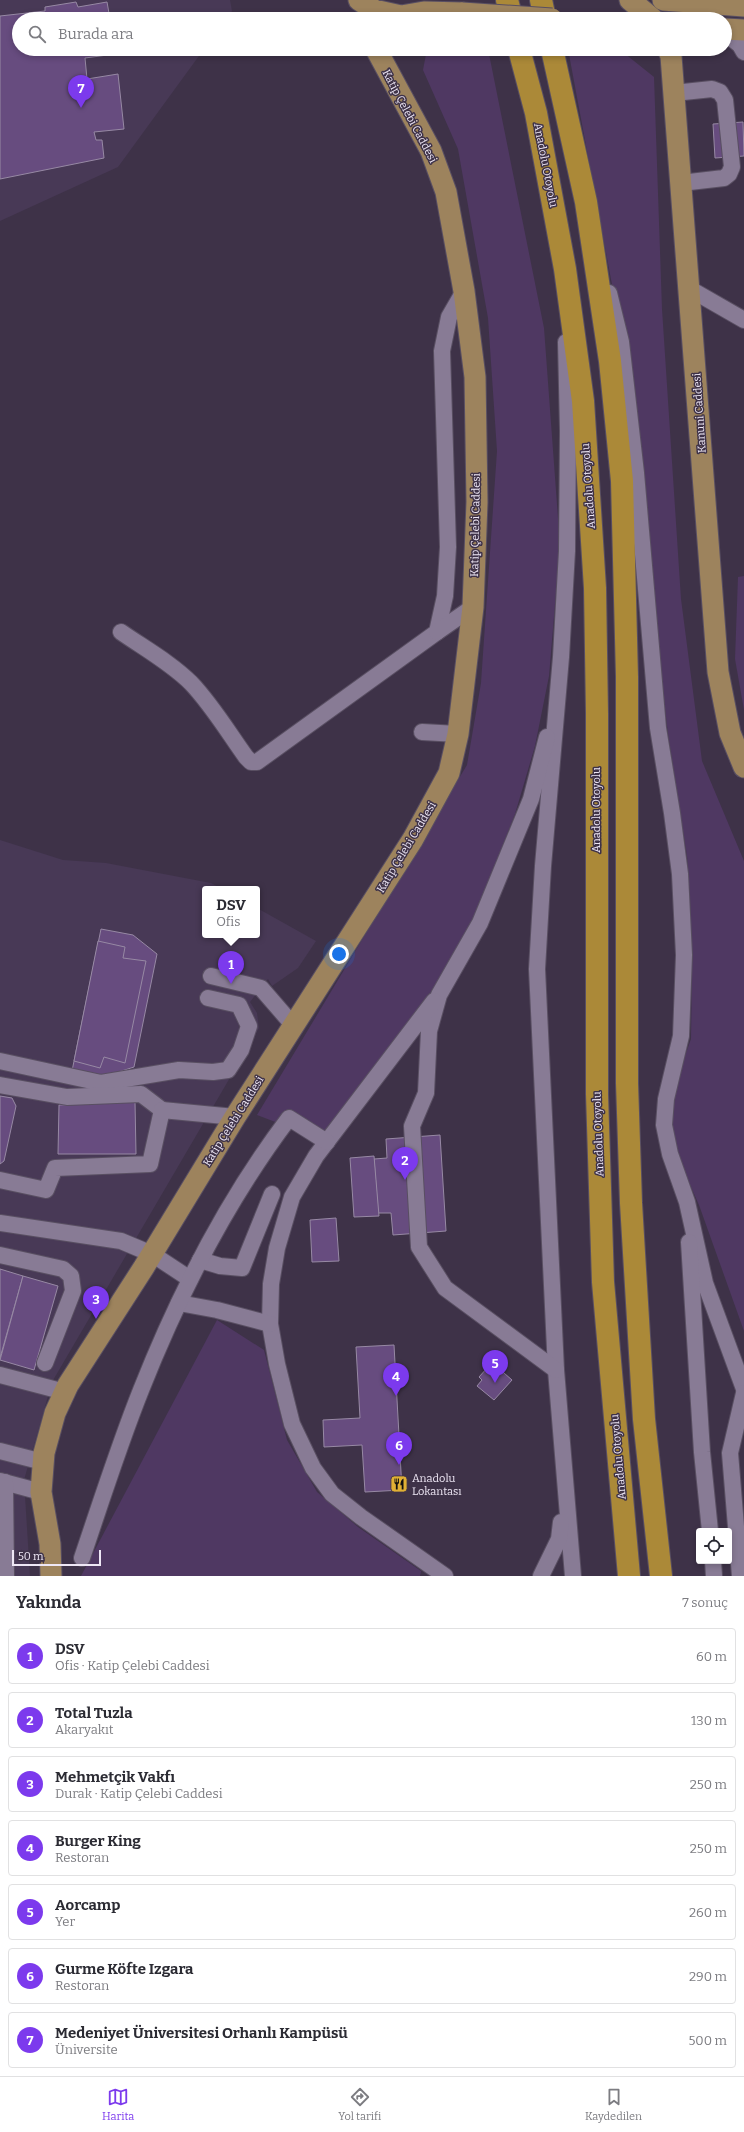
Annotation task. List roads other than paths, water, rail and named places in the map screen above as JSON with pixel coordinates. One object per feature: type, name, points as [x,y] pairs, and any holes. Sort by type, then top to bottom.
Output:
[{"type":"highway","points":[[507,0],[510,12]]},
{"type":"highway","name":"Anadolu Otoyolu","points":[[521,56],[536,113],[565,269],[583,400],[595,588],[597,714],[597,1086],[603,1282],[629,1576]]},
{"type":"highway","points":[[554,56],[586,202],[610,361],[622,481],[627,677],[627,1083],[631,1196],[644,1419],[661,1576]]},
{"type":"main road","points":[[350,0],[358,12]]},
{"type":"main road","points":[[359,0],[374,10],[383,12]]},
{"type":"main road","points":[[409,12],[419,7],[427,0]]},
{"type":"main road","points":[[630,0],[645,12]]},
{"type":"main road","points":[[662,0],[744,6]]},
{"type":"main road","points":[[482,12],[544,9]]},
{"type":"main road","points":[[732,29],[744,30]]},
{"type":"main road","name":"Katip Çelebi Caddesi","points":[[51,1576],[50,1544],[41,1492],[43,1462],[51,1426],[65,1392],[152,1254],[235,1116],[413,839],[449,773],[458,734],[473,607],[477,502],[475,377],[464,291],[446,192],[431,151],[380,56]]},
{"type":"main road","name":"Kanuni Caddesi","points":[[671,56],[718,672],[730,733],[744,766]]},
{"type":"street","points":[[732,39],[740,45],[744,52]]},
{"type":"street","points":[[674,93],[712,89],[720,92],[725,100],[732,167],[729,174],[724,178],[681,183]]},
{"type":"street","points":[[586,202],[621,342],[636,473],[658,728],[680,874],[684,955],[681,1036],[666,1099],[664,1125],[670,1154],[687,1202],[705,1283],[744,1389]]},
{"type":"street","points":[[565,269],[568,455],[567,551],[561,657],[543,866],[537,969],[556,1370],[572,1576]]},
{"type":"street","points":[[690,289],[744,320]]},
{"type":"street","points":[[437,632],[445,596],[448,547],[442,351],[449,317],[464,291]]},
{"type":"street","points":[[121,632],[177,671],[191,683],[212,708],[246,757],[251,762],[257,762],[473,607]]},
{"type":"street","points":[[445,1576],[361,1517],[332,1494],[313,1468],[292,1424],[277,1364],[270,1324],[271,1284],[277,1248],[292,1197],[316,1156],[439,995],[480,923],[531,799],[546,740],[561,657]]},
{"type":"street","points":[[422,732],[458,734]]},
{"type":"street","points":[[210,976],[261,988],[293,1025]]},
{"type":"street","points":[[439,995],[429,1032],[426,1093],[412,1126],[419,1247],[445,1288],[556,1370]]},
{"type":"street","points":[[0,1061],[101,1083],[179,1070],[213,1072],[228,1070],[242,1050],[249,1026],[239,1005],[208,998]]},
{"type":"street","points":[[0,1086],[67,1097],[141,1094],[162,1110],[235,1116]]},
{"type":"street","points":[[0,1180],[46,1190],[55,1168],[150,1164],[162,1110]]},
{"type":"street","points":[[82,1558],[141,1390],[190,1279],[233,1202],[272,1140],[290,1118],[328,1142]]},
{"type":"street","points":[[200,1260],[220,1266],[242,1268],[272,1194]]},
{"type":"street","points":[[687,1202],[691,1290],[702,1452],[710,1528]]},
{"type":"street","points":[[0,1223],[121,1241],[152,1254],[190,1279]]},
{"type":"street","points":[[0,1255],[63,1269],[71,1276],[73,1291],[45,1363]]},
{"type":"street","points":[[179,1303],[217,1310],[270,1324]]},
{"type":"street","points":[[0,1375],[65,1392]]},
{"type":"street","points":[[740,1576],[730,1453],[744,1393]]},
{"type":"street","points":[[0,1451],[43,1462]]},
{"type":"street","points":[[6,1576],[2,1481],[41,1492]]},
{"type":"street","points":[[541,1576],[559,1539],[565,1488]]},
{"type":"street","points":[[713,1564],[714,1576]]},
{"type":"place","name":"Medeniyet Üniversitesi Orhanlı Kampüsü","points":[[81,108]]},
{"type":"place","name":"DSV","points":[[231,984]]},
{"type":"place","name":"Total Tuzla","points":[[405,1180]]},
{"type":"place","name":"Mehmetçik Vakfı","points":[[96,1319]]},
{"type":"place","name":"Aorcamp","points":[[495,1383]]},
{"type":"place","name":"Burger King","points":[[396,1396]]},
{"type":"place","name":"Gurme Köfte Izgara","points":[[399,1465]]},
{"type":"place","name":"Anadolu Lokantası","points":[[399,1484]]}]
